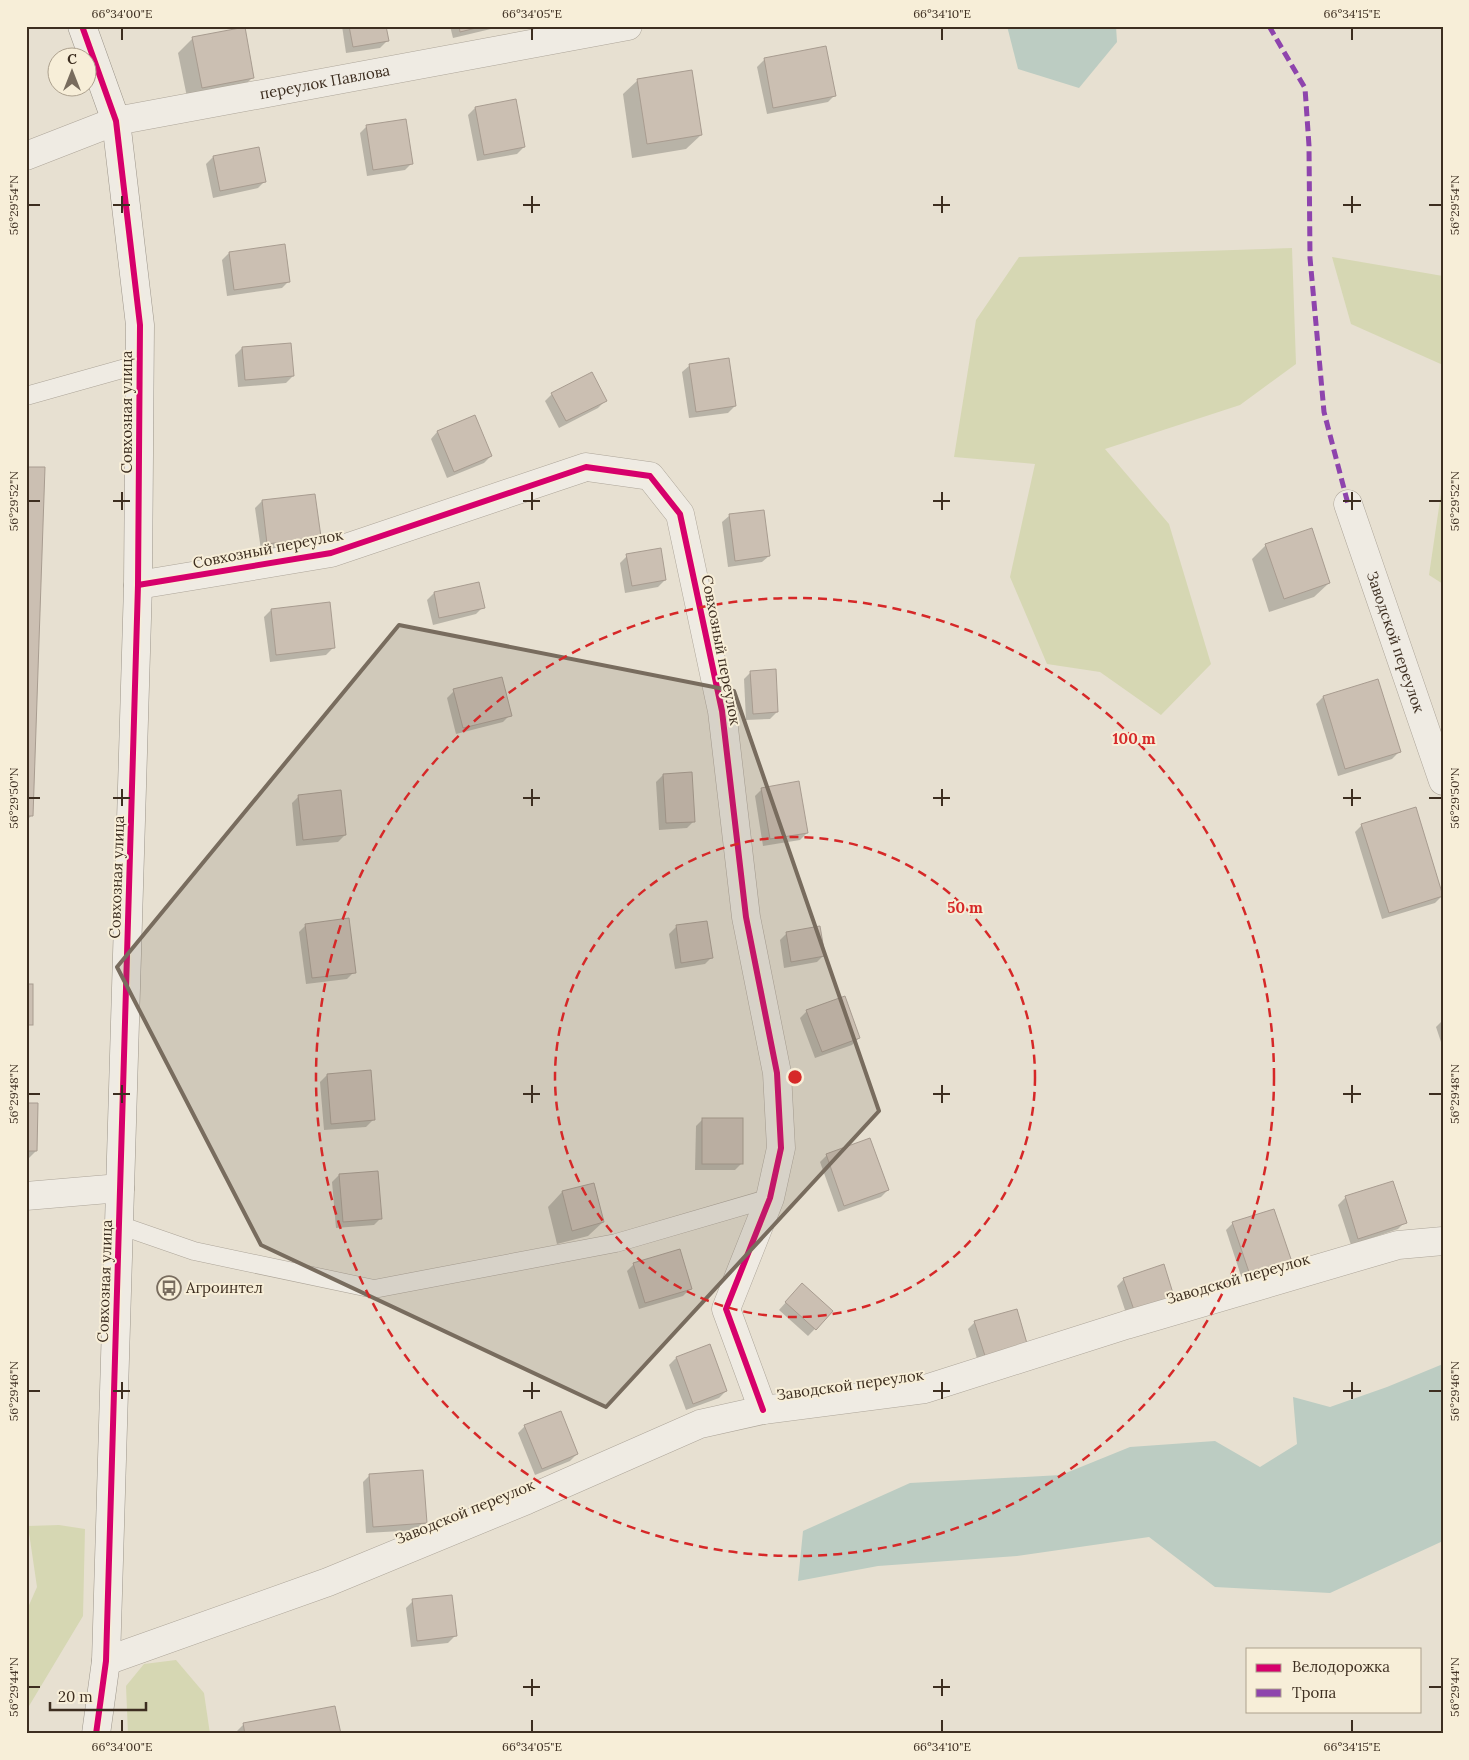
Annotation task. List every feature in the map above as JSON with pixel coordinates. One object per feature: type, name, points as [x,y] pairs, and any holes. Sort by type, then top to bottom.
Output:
[{"type":"street","name":"Совхозная улица","points":[[82,26],[116,122],[140,325],[138,585],[106,1661],[96,1734]]},
{"type":"street","name":"переулок Павлова","points":[[26,156],[116,122],[628,26]]},
{"type":"street","name":"Совхозный переулок","points":[[138,585],[331,553],[586,467],[650,476],[680,514],[722,711],[746,917],[777,1073],[781,1148],[770,1198],[726,1309],[763,1410]]},
{"type":"street","name":"Заводской переулок","points":[[1348,504],[1443,781]]},
{"type":"street","points":[[26,1196],[120,1188]]},
{"type":"street","name":"Заводской переулок","points":[[106,1661],[328,1582],[526,1500],[700,1424],[763,1410],[925,1389],[1126,1325],[1398,1244],[1443,1241]]},
{"type":"lane","points":[[26,396],[140,364]]},
{"type":"lane","points":[[119,1225],[194,1252],[374,1289],[616,1243],[770,1198]]},
{"type":"highlighted area","points":[[399,625],[734,691],[879,1111],[606,1407],[261,1245],[117,967]]},
{"type":"green space","points":[[1292,248],[1296,364],[1240,405],[1105,449],[1169,524],[1211,664],[1161,715],[1100,672],[1047,664],[1010,577],[1035,464],[954,457],[976,320],[1019,257]]},
{"type":"green space","points":[[1332,257],[1443,276],[1443,365],[1351,324]]},
{"type":"green space","points":[[1443,480],[1443,584],[1429,575]]},
{"type":"green space","points":[[59,1525],[85,1529],[83,1616],[26,1711],[26,1612],[37,1587],[28,1526]]},
{"type":"green space","points":[[176,1660],[204,1693],[210,1734],[128,1734],[126,1686],[144,1664]]},
{"type":"shaded area","points":[[1007,26],[1116,26],[1117,42],[1079,88],[1018,69]]},
{"type":"shaded area","points":[[1443,1364],[1443,1541],[1330,1593],[1215,1587],[1149,1537],[1017,1556],[878,1566],[798,1581],[803,1531],[910,1483],[1061,1475],[1130,1447],[1215,1441],[1260,1467],[1297,1444],[1293,1397],[1330,1407],[1387,1387]]},
{"type":"building","points":[[349,26],[386,26],[389,41],[353,47]]},
{"type":"building","points":[[459,26],[484,26],[460,32]]},
{"type":"building","points":[[245,27],[254,78],[202,88],[192,37]]},
{"type":"building","points":[[826,46],[836,96],[773,108],[764,58]]},
{"type":"building","points":[[692,70],[702,135],[647,144],[637,79]]},
{"type":"building","points":[[516,99],[525,147],[484,155],[475,107]]},
{"type":"building","points":[[406,119],[413,164],[373,170],[366,125]]},
{"type":"building","points":[[259,147],[266,182],[220,191],[213,156]]},
{"type":"building","points":[[285,244],[290,282],[234,290],[229,252]]},
{"type":"building","points":[[291,343],[294,376],[245,380],[242,347]]},
{"type":"building","points":[[729,358],[736,406],[696,412],[689,364]]},
{"type":"building","points":[[592,372],[607,401],[566,421],[551,393]]},
{"type":"building","points":[[475,415],[492,456],[454,472],[437,431]]},
{"type":"building","points":[[26,467],[45,467],[33,816],[26,816]]},
{"type":"building","points":[[315,494],[321,537],[267,544],[262,500]]},
{"type":"building","points":[[764,510],[770,556],[735,561],[729,514]]},
{"type":"building","points":[[1312,528],[1330,583],[1284,599],[1265,544]]},
{"type":"building","points":[[661,548],[666,580],[632,586],[626,554]]},
{"type":"building","points":[[479,582],[485,608],[439,618],[434,592]]},
{"type":"building","points":[[330,602],[335,648],[276,655],[271,609]]},
{"type":"building","points":[[776,669],[778,712],[753,714],[750,671]]},
{"type":"building","points":[[502,677],[512,716],[463,728],[453,689]]},
{"type":"building","points":[[1378,679],[1401,752],[1345,769],[1323,696]]},
{"type":"building","points":[[692,772],[695,822],[666,823],[663,774]]},
{"type":"building","points":[[799,781],[808,833],[770,839],[761,788]]},
{"type":"building","points":[[341,790],[346,835],[303,840],[298,795]]},
{"type":"building","points":[[1416,807],[1443,896],[1389,913],[1361,824]]},
{"type":"building","points":[[349,918],[356,973],[312,978],[305,924]]},
{"type":"building","points":[[707,921],[713,958],[681,963],[676,925]]},
{"type":"building","points":[[820,926],[825,956],[791,962],[786,932]]},
{"type":"building","points":[[26,984],[33,984],[33,1025],[26,1025]]},
{"type":"building","points":[[845,996],[860,1038],[822,1052],[806,1010]]},
{"type":"building","points":[[371,1070],[375,1120],[331,1124],[327,1074]]},
{"type":"building","points":[[26,1103],[38,1103],[37,1151],[26,1151]]},
{"type":"building","points":[[702,1118],[743,1118],[743,1164],[702,1164]]},
{"type":"building","points":[[870,1138],[889,1190],[844,1206],[826,1154]]},
{"type":"building","points":[[378,1171],[382,1219],[343,1222],[339,1174]]},
{"type":"building","points":[[1393,1181],[1407,1223],[1358,1239],[1345,1196]]},
{"type":"building","points":[[594,1183],[604,1222],[572,1231],[562,1191]]},
{"type":"building","points":[[1274,1209],[1292,1262],[1250,1275],[1232,1222]]},
{"type":"building","points":[[680,1249],[692,1289],[645,1303],[633,1263]]},
{"type":"building","points":[[1164,1264],[1176,1303],[1136,1316],[1123,1278]]},
{"type":"building","points":[[802,1283],[833,1311],[816,1330],[785,1302]]},
{"type":"building","points":[[1017,1309],[1028,1347],[986,1359],[974,1321]]},
{"type":"building","points":[[710,1344],[727,1391],[693,1404],[676,1357]]},
{"type":"building","points":[[561,1411],[578,1454],[542,1469],[524,1425]]},
{"type":"building","points":[[423,1470],[427,1523],[373,1527],[369,1474]]},
{"type":"building","points":[[452,1595],[457,1636],[417,1641],[412,1599]]},
{"type":"building","points":[[335,1706],[341,1734],[245,1734],[243,1723]]},
{"type":"marked path","points":[[1269,26],[1305,88],[1309,146],[1310,258],[1324,412],[1348,504]]},
{"type":"cycle path","points":[[82,26],[116,121],[140,325],[138,585],[106,1661],[96,1734]]},
{"type":"cycle path","points":[[138,585],[331,553],[586,467],[650,476],[680,514],[722,711],[746,917],[777,1073],[781,1148],[770,1198],[726,1309],[763,1410]]},
{"type":"place","name":"Агроинтел","points":[[169,1288]]}]
